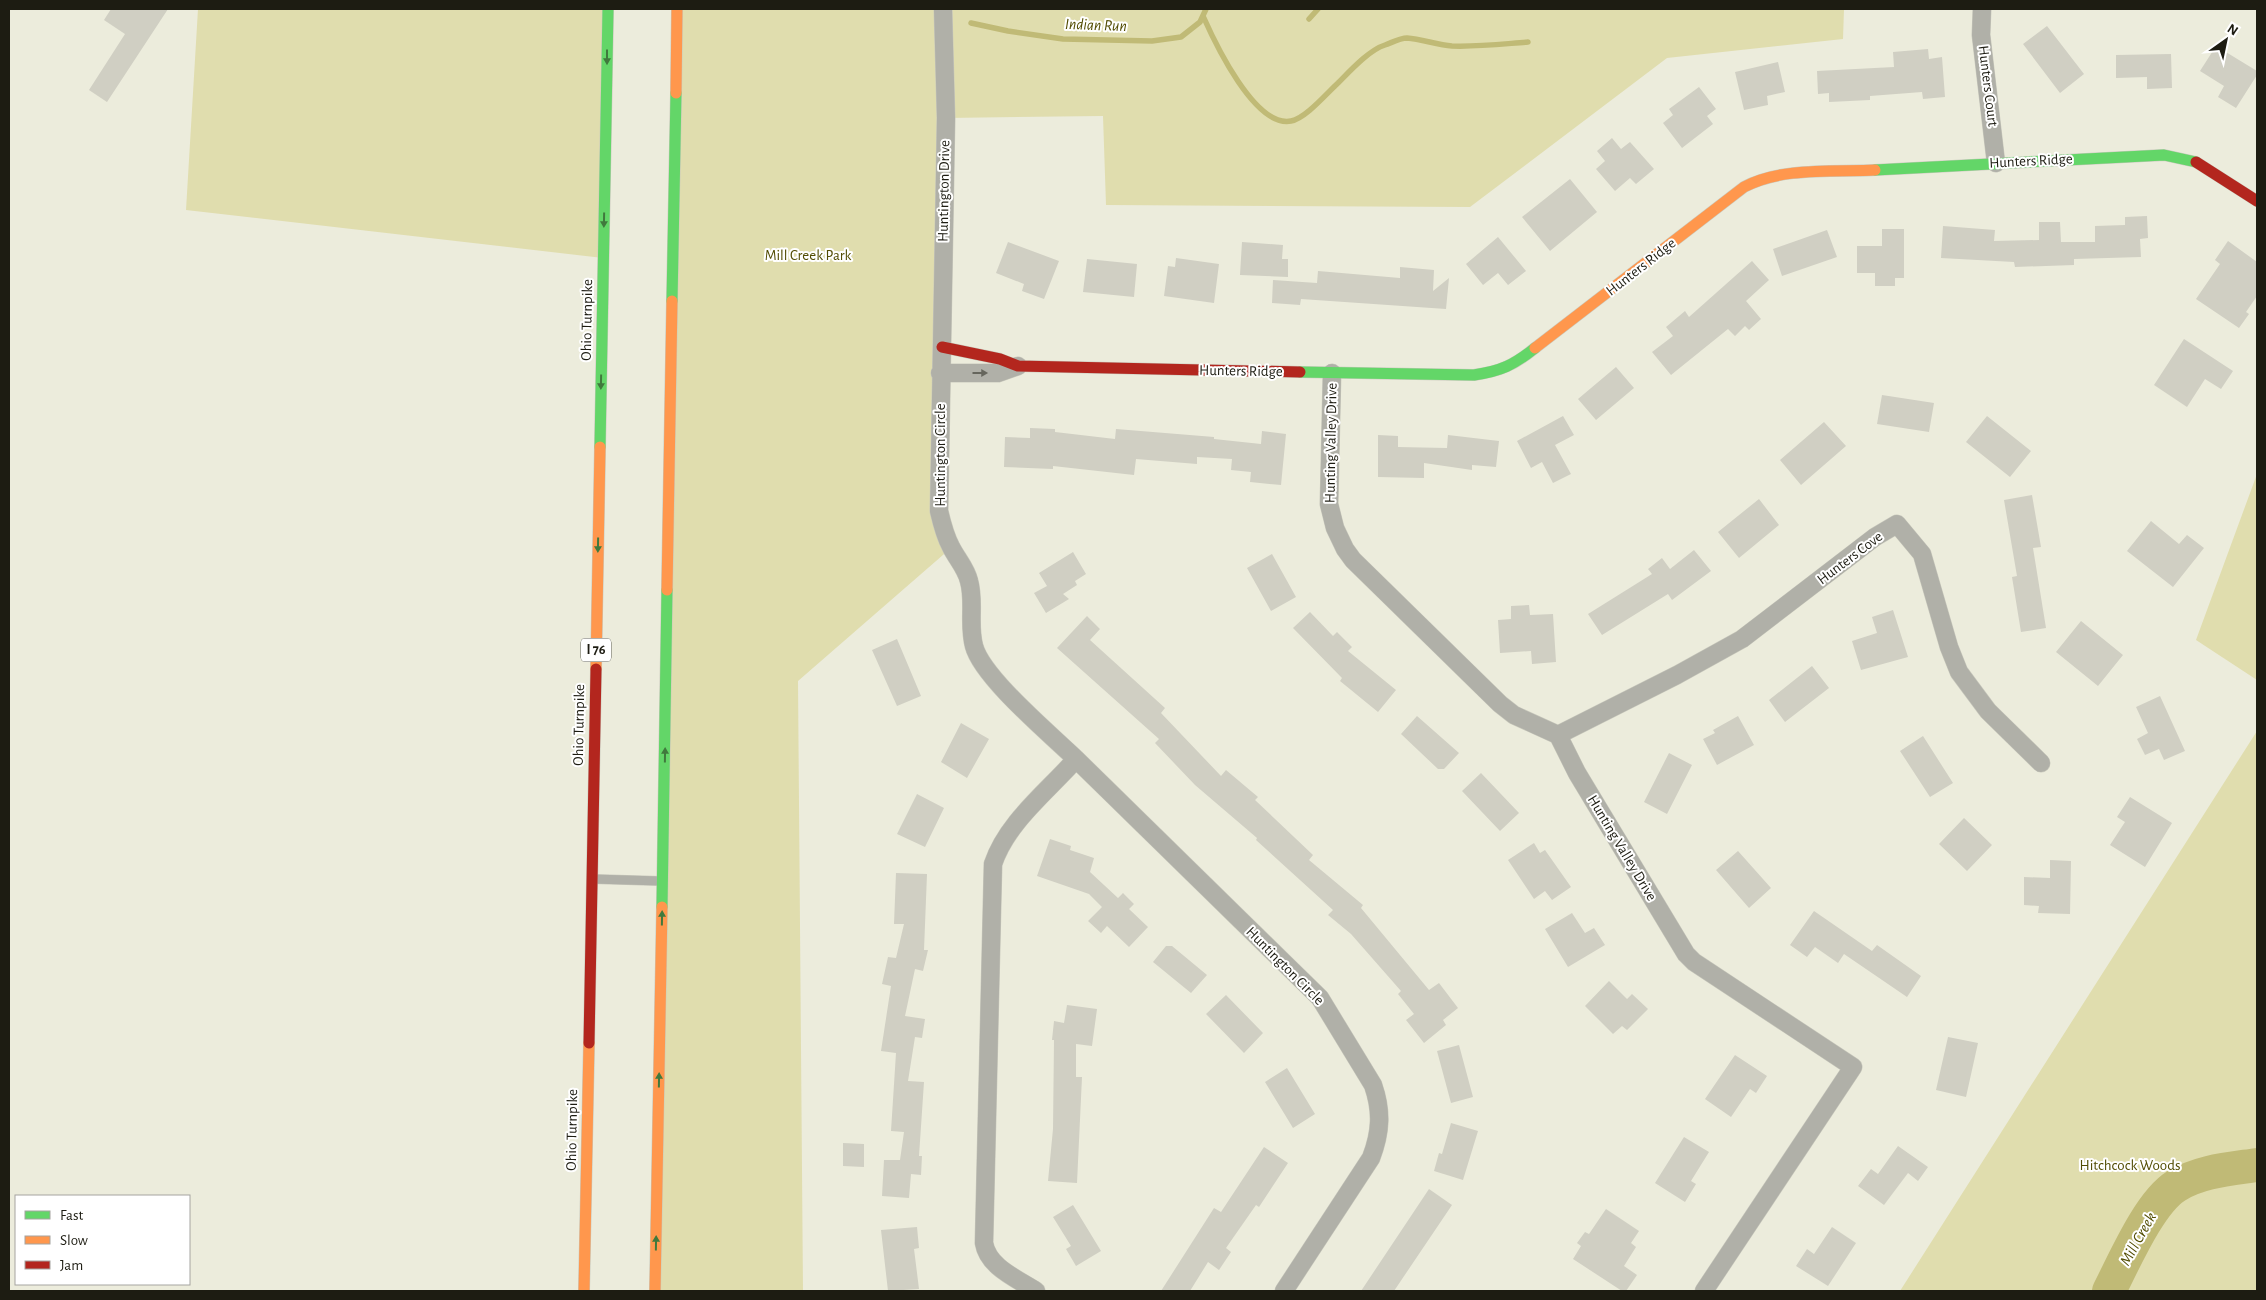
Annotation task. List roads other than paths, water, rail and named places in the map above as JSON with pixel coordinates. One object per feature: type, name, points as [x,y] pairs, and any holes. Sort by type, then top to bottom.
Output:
[{"type":"main road","name":"Ohio Turnpike","points":[[584,1291],[608,9]]},
{"type":"main road","points":[[656,1291],[678,9]]},
{"type":"main road","name":"Hunters Ridge","points":[[942,347],[1000,359],[1018,366],[1474,376],[1496,372],[1516,363],[1744,187],[1758,180],[1776,175],[2164,155],[2197,162],[2257,201]]},
{"type":"street","name":"Huntington Drive","points":[[940,373],[946,118],[943,9]]},
{"type":"street","name":"Hunters Court","points":[[1982,9],[1981,35],[1996,163]]},
{"type":"street","name":"Hunters Ridge","points":[[940,373],[998,373],[1018,366]]},
{"type":"street","name":"Huntington Circle","points":[[940,373],[939,511],[943,530],[970,582],[972,600],[971,631],[974,648],[980,660],[991,676],[1320,998],[1373,1085],[1378,1100],[1380,1116],[1378,1139],[1371,1158],[1284,1291]]},
{"type":"street","name":"Hunting Valley Drive","points":[[1332,373],[1329,504],[1334,528],[1353,560],[1500,704],[1514,714],[1558,735],[1577,773],[1686,954],[1694,962],[1853,1067],[1704,1291]]},
{"type":"street","name":"Hunters Cove","points":[[1558,735],[1677,675],[1742,639],[1875,537],[1897,524],[1922,554],[1949,647],[1959,672],[1988,711],[2041,763]]},
{"type":"street","points":[[1036,1291],[992,1262],[986,1252],[984,1243],[993,864],[998,848],[1008,832],[1076,759]]},
{"type":"lane","points":[[592,879],[663,881]]},
{"type":"waterway","name":"Indian Run","points":[[971,23],[1008,31],[1063,39],[1152,41],[1181,37],[1200,22],[1206,9]]},
{"type":"waterway","points":[[1309,19],[1318,9]]},
{"type":"waterway","points":[[1203,16],[1227,63],[1250,98],[1277,120],[1291,121],[1303,116],[1366,56],[1379,48],[1399,40],[1407,38],[1461,46],[1528,42]]},
{"type":"waterway","name":"Mill Creek","points":[[2109,1291],[2138,1234],[2166,1194],[2176,1186],[2195,1177],[2215,1171],[2257,1165]]},
{"type":"park label","name":"Mill Creek Park","points":[[808,255]]},
{"type":"park label","name":"Hitchcock Woods","points":[[2130,1165]]}]
